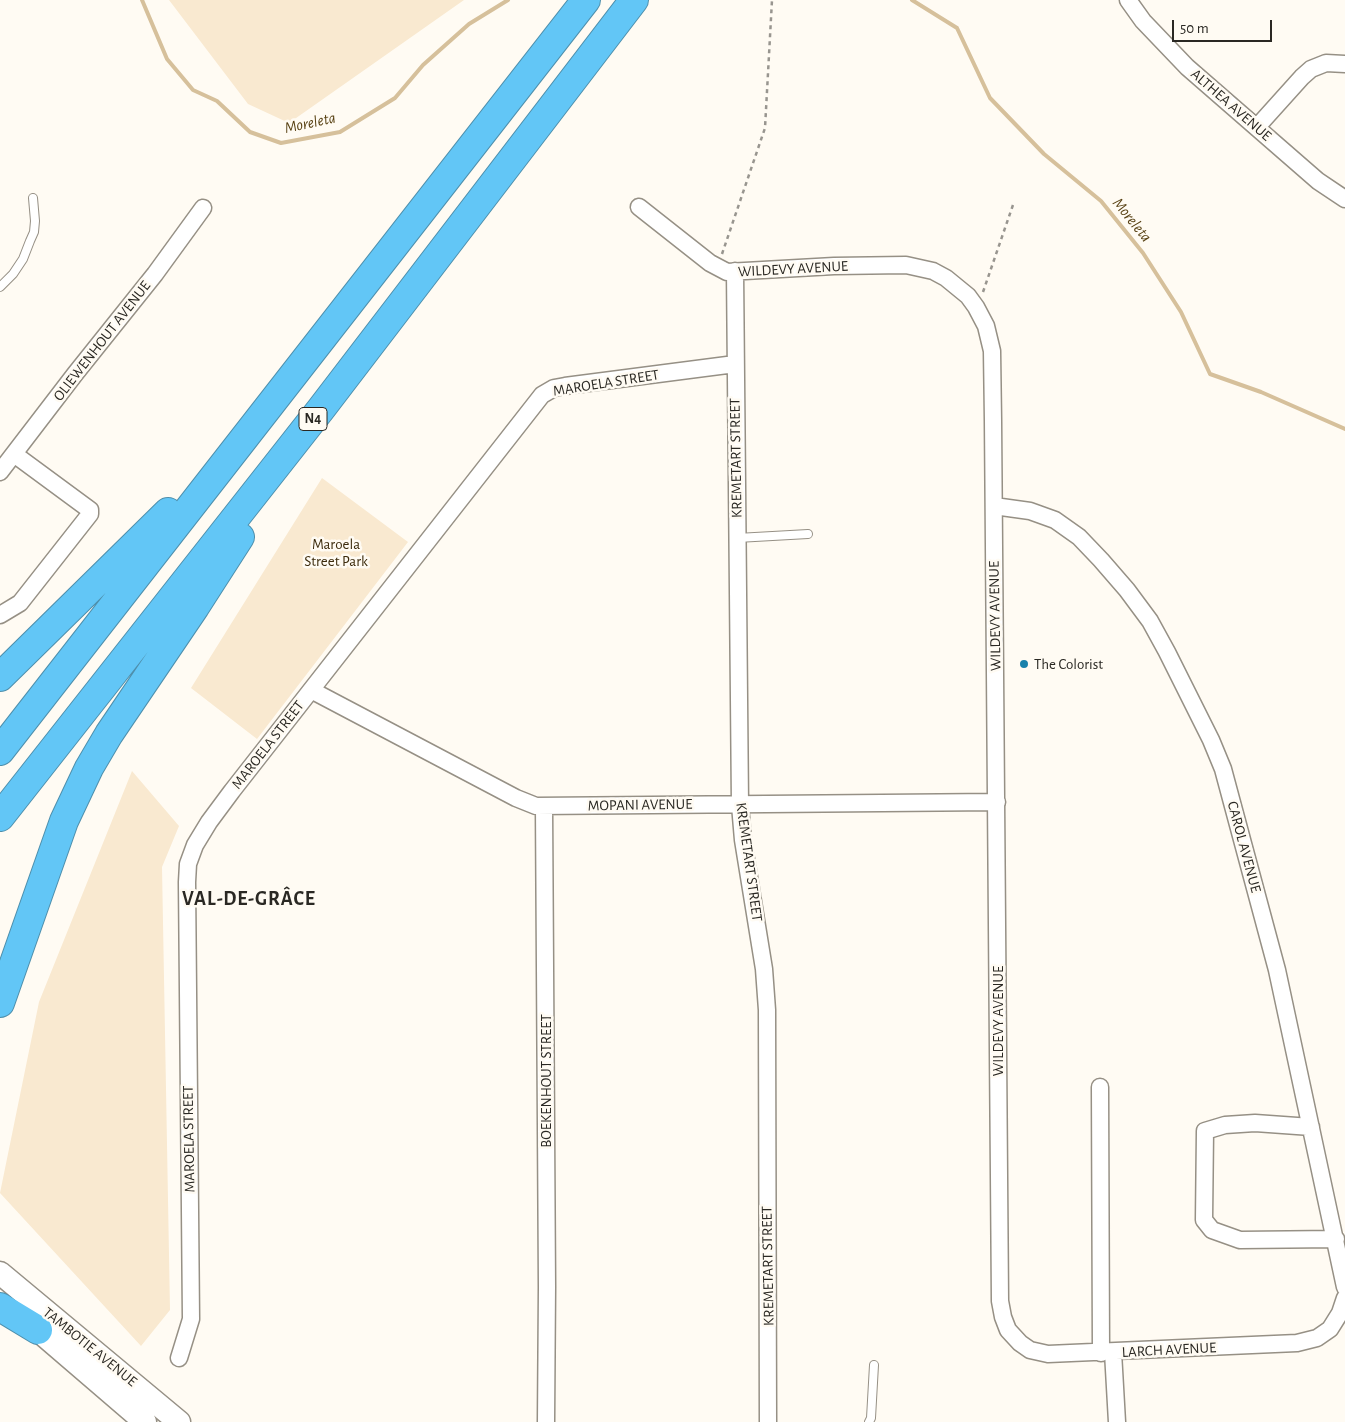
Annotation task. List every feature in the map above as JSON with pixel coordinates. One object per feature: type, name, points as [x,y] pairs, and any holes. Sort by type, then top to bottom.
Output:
[{"type":"highway","name":"N4","points":[[0,817],[321,409],[628,9]]},
{"type":"highway","points":[[0,751],[578,10]]},
{"type":"highway","points":[[0,1003],[64,821],[89,768],[114,727],[195,607],[321,409]]},
{"type":"highway","points":[[0,677],[246,435]]},
{"type":"highway","points":[[0,1307],[38,1330]]},
{"type":"main road","name":"TAMBOTIE AVENUE","points":[[0,1273],[179,1422]]},
{"type":"main road","points":[[0,1280],[95,1368],[148,1410],[159,1422]]},
{"type":"main road","name":"TAMBOTIE AVENUE","points":[[0,1296],[145,1422]]},
{"type":"street","name":"ALTHEA AVENUE","points":[[1128,0],[1143,21],[1187,67],[1318,181],[1345,199]]},
{"type":"street","points":[[1257,127],[1311,69],[1326,63],[1345,64]]},
{"type":"street","name":"WILDEVY AVENUE","points":[[639,207],[718,268],[727,272],[834,266],[906,265],[927,269],[946,278],[968,296],[986,326],[992,351],[1000,1301]]},
{"type":"street","name":"OLIEWENHOUT AVENUE","points":[[0,472],[155,274],[203,208]]},
{"type":"street","name":"KREMETART STREET","points":[[734,272],[740,805],[746,858],[762,950],[766,996],[768,1422]]},
{"type":"street","name":"MAROELA STREET","points":[[179,1358],[191,1314],[187,882],[188,864],[192,850],[209,822],[536,402],[545,393],[554,388],[571,385],[735,364]]},
{"type":"street","points":[[0,616],[20,603],[90,514],[90,510],[14,454]]},
{"type":"street","name":"CAROL AVENUE","points":[[994,506],[1038,512],[1055,520],[1068,528],[1095,554],[1128,590],[1150,621],[1168,652],[1210,740],[1223,769],[1277,970],[1345,1286]]},
{"type":"street","name":"MOPANI AVENUE","points":[[311,690],[516,798],[544,807],[997,802]]},
{"type":"street","name":"BOEKENHOUT STREET","points":[[544,807],[548,1355],[546,1422]]},
{"type":"street","points":[[1100,1087],[1108,1353],[1117,1422]]},
{"type":"street","points":[[1311,1127],[1255,1123],[1225,1125],[1205,1131],[1204,1220],[1212,1230],[1240,1240],[1336,1239]]},
{"type":"street","name":"LARCH AVENUE","points":[[1000,1301],[1008,1330],[1020,1343],[1030,1350],[1054,1355],[1304,1342],[1317,1338],[1330,1329],[1340,1313],[1345,1298]]},
{"type":"street","name":"BOEKENHOUT STREET","points":[[548,1355],[552,1422]]},
{"type":"lane","points":[[0,286],[13,274],[23,259],[34,232],[32,198]]},
{"type":"lane","points":[[737,538],[808,534]]},
{"type":"lane","points":[[869,1422],[871,1418],[874,1365]]},
{"type":"path","points":[[721,258],[765,128],[772,0]]},
{"type":"path","points":[[972,302],[984,292],[1014,202]]},
{"type":"green space","points":[[169,0],[464,0],[289,123],[248,104]]},
{"type":"green space","name":"Maroela Street Park","points":[[322,478],[408,542],[257,739],[191,688]]},
{"type":"green space","points":[[132,771],[179,826],[162,867],[170,1310],[141,1346],[0,1193],[39,1002]]},
{"type":"waterway","name":"Moreleta","points":[[142,0],[167,59],[193,90],[217,101],[250,132],[281,143],[340,132],[395,98],[423,65],[469,24],[508,0]]},
{"type":"waterway","name":"Moreleta","points":[[912,0],[957,28],[990,98],[1044,154],[1101,201],[1143,253],[1181,312],[1210,374],[1261,392],[1345,429]]},
{"type":"place","name":"The Colorist","points":[[1024,664]]},
{"type":"district","name":"VAL-DE-GRÂCE","points":[[249,899]]}]
